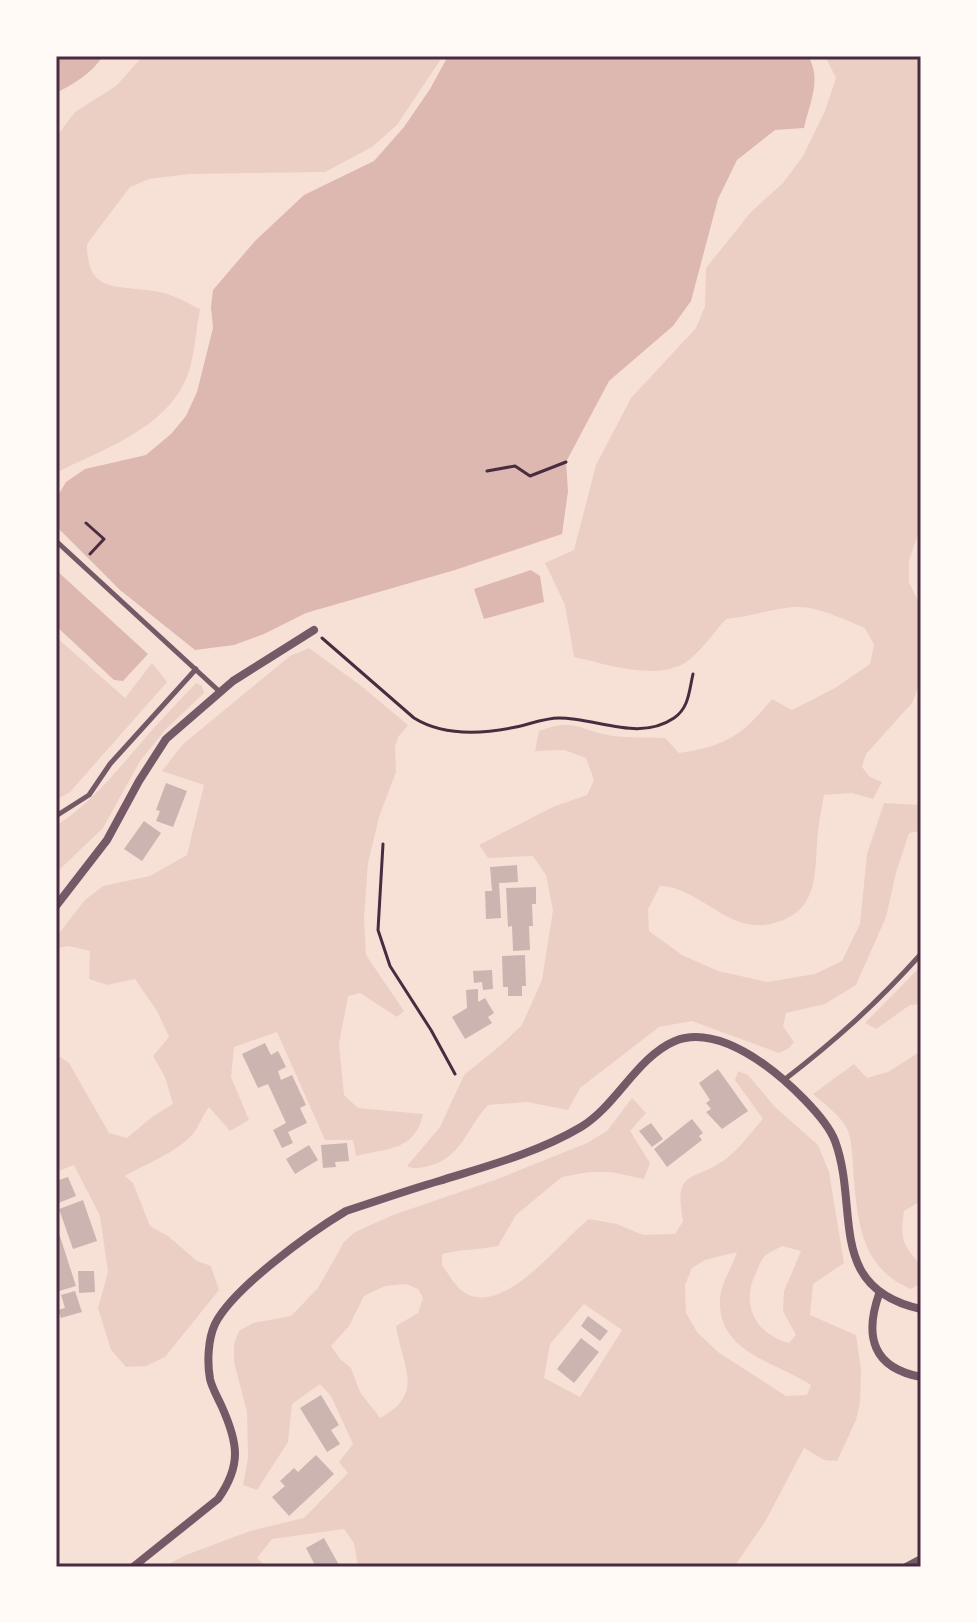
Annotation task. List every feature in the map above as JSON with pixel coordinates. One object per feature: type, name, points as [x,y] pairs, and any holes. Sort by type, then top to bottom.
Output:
[{"type":"street","points":[[56,906],[107,840],[166,739],[220,692],[314,630]]},
{"type":"street","points":[[133,1567],[218,1499],[228,1486],[236,1454],[235,1438],[210,1381],[210,1344],[215,1325],[258,1276],[346,1211],[546,1145],[578,1129],[592,1120],[654,1055],[675,1041],[699,1037],[716,1039],[765,1065],[784,1080],[833,1137],[858,1265],[879,1294],[921,1309]]},
{"type":"street","points":[[879,1294],[872,1314],[879,1357],[888,1366],[921,1377]]},
{"type":"street","points":[[906,1567],[921,1559]]},
{"type":"lane","points":[[56,541],[220,692]]},
{"type":"lane","points":[[56,816],[89,795],[110,764],[196,669]]},
{"type":"lane","points":[[784,1080],[837,1039],[880,999],[921,954]]},
{"type":"path","points":[[487,471],[515,466],[530,476],[566,462]]},
{"type":"path","points":[[86,523],[104,539],[87,557]]},
{"type":"path","points":[[314,630],[414,718],[427,726],[444,730],[463,732],[509,728],[558,718],[625,729],[646,728],[675,718],[686,707],[693,674]]},
{"type":"path","points":[[383,844],[378,930],[390,966],[455,1074]]},
{"type":"shaded area","points":[[56,56],[103,56],[82,78],[56,93]]},
{"type":"shaded area","points":[[143,56],[443,56],[397,125],[372,147],[325,172],[189,174],[149,179],[130,187],[87,244],[88,261],[99,280],[108,284],[164,293],[200,309],[191,364],[180,390],[168,407],[152,421],[134,434],[56,475],[56,137],[75,112],[116,86]]},
{"type":"shaded area","points":[[448,56],[808,56],[814,82],[804,128],[775,130],[737,160],[718,199],[691,301],[673,326],[609,381],[566,462],[568,491],[562,534],[455,570],[306,613],[234,645],[195,650],[120,590],[58,528],[56,499],[66,482],[85,469],[146,455],[171,434],[186,416],[197,392],[213,328],[213,290],[255,241],[304,195],[374,161],[404,127]]},
{"type":"shaded area","points":[[825,56],[921,56],[921,525],[909,561],[909,582],[921,607],[921,681],[912,703],[866,754],[862,767],[870,777],[882,782],[873,799],[852,793],[824,795],[815,875],[808,899],[800,909],[774,923],[749,924],[726,916],[686,893],[660,886],[648,909],[649,931],[682,955],[718,971],[767,982],[815,974],[842,961],[860,924],[867,854],[884,803],[921,805],[921,831],[909,833],[886,917],[856,985],[825,1004],[786,1013],[783,1026],[794,1042],[789,1048],[779,1053],[692,1021],[659,1027],[580,1088],[568,1110],[527,1102],[488,1105],[462,1142],[447,1157],[425,1167],[409,1167],[440,1127],[464,1075],[522,1025],[542,980],[553,910],[546,875],[533,856],[488,858],[479,845],[555,806],[587,795],[594,780],[586,758],[564,750],[535,751],[539,731],[570,725],[613,736],[665,738],[679,753],[695,750],[732,737],[772,699],[792,710],[835,688],[870,664],[874,645],[865,628],[824,612],[797,607],[726,619],[704,646],[677,667],[633,670],[574,657],[565,605],[545,563],[574,550],[596,465],[631,398],[696,328],[705,306],[706,268],[751,212],[783,183],[803,156],[825,111],[836,78]]},
{"type":"shaded area","points":[[56,570],[148,654],[123,681],[114,680],[56,626]]},
{"type":"shaded area","points":[[531,570],[540,576],[544,602],[484,619],[474,589]]},
{"type":"shaded area","points":[[56,637],[125,698],[152,663],[167,682],[70,792],[56,800]]},
{"type":"shaded area","points":[[309,648],[408,725],[398,737],[395,747],[396,772],[379,817],[368,863],[364,918],[366,955],[404,1011],[397,1017],[360,993],[348,996],[339,1044],[344,1095],[358,1108],[423,1114],[414,1135],[407,1141],[389,1149],[356,1156],[353,1140],[325,1140],[277,1032],[234,1047],[231,1077],[249,1120],[230,1131],[209,1107],[185,1142],[125,1176],[133,1183],[150,1226],[168,1236],[197,1261],[211,1266],[219,1290],[165,1357],[146,1366],[126,1367],[111,1350],[98,1308],[108,1272],[100,1216],[74,1165],[56,1172],[56,1054],[69,1063],[109,1133],[127,1138],[173,1104],[165,1077],[153,1056],[169,1037],[157,1011],[135,979],[107,985],[89,979],[90,951],[69,946],[58,948],[59,933],[85,900],[103,886],[150,876],[187,855],[204,785],[162,771],[183,744],[290,656]]},
{"type":"shaded area","points":[[196,683],[202,686],[204,693],[166,729],[140,761],[103,828],[56,873],[56,826],[104,785]]},
{"type":"shaded area","points":[[921,966],[921,1004],[910,1005],[876,1029],[865,1023]]},
{"type":"shaded area","points":[[921,1051],[921,1201],[904,1211],[902,1228],[906,1246],[921,1265],[921,1283],[911,1289],[894,1280],[871,1254],[859,1222],[847,1129],[838,1116],[813,1094],[854,1064],[867,1078],[888,1072]]},
{"type":"shaded area","points":[[738,1071],[748,1075],[775,1107],[818,1145],[829,1172],[844,1263],[813,1284],[810,1315],[856,1335],[861,1369],[856,1420],[837,1461],[824,1460],[804,1448],[765,1522],[734,1567],[358,1567],[354,1543],[344,1529],[272,1539],[257,1558],[267,1567],[163,1567],[250,1531],[304,1518],[348,1473],[339,1462],[353,1444],[331,1396],[320,1384],[292,1404],[288,1442],[257,1490],[243,1485],[248,1458],[247,1412],[234,1362],[234,1344],[239,1331],[253,1323],[291,1316],[318,1288],[344,1242],[355,1232],[587,1143],[607,1131],[632,1098],[646,1113],[630,1131],[650,1163],[644,1179],[611,1172],[562,1177],[516,1215],[498,1246],[442,1254],[442,1265],[461,1290],[477,1297],[494,1296],[529,1275],[589,1219],[617,1224],[643,1235],[675,1234],[683,1221],[683,1185],[693,1176],[729,1157],[763,1119],[735,1080]],"holes":[[[782,1246],[801,1251],[784,1291],[783,1311],[796,1335],[789,1343],[768,1333],[754,1317],[751,1307],[751,1285],[767,1255]],[[737,1252],[724,1281],[720,1300],[722,1318],[728,1332],[752,1354],[811,1385],[807,1395],[786,1396],[718,1352],[697,1332],[686,1313],[685,1285],[692,1268],[705,1260]],[[406,1284],[418,1289],[423,1298],[418,1313],[396,1326],[408,1378],[407,1389],[394,1409],[380,1418],[360,1392],[351,1368],[331,1346],[349,1326],[364,1296],[385,1286]],[[584,1304],[622,1330],[580,1397],[544,1378],[550,1344]]]},
{"type":"building","points":[[166,783],[187,791],[173,827],[156,821],[160,811],[156,810]]},
{"type":"building","points":[[144,821],[161,833],[142,861],[124,849]]},
{"type":"building","points":[[517,865],[518,882],[499,883],[501,918],[486,919],[485,891],[492,891],[490,867]]},
{"type":"building","points":[[536,887],[536,904],[532,904],[533,926],[529,926],[530,950],[513,951],[506,888]]},
{"type":"building","points":[[525,955],[526,986],[522,986],[522,996],[508,996],[508,987],[503,987],[502,956]]},
{"type":"building","points":[[492,970],[493,989],[483,990],[482,982],[474,983],[473,971]]},
{"type":"building","points":[[478,989],[478,1002],[485,998],[494,1013],[488,1017],[492,1023],[465,1039],[452,1017],[467,1008],[466,990]]},
{"type":"building","points":[[265,1043],[271,1055],[278,1051],[286,1067],[278,1071],[281,1080],[292,1075],[306,1105],[300,1108],[307,1123],[288,1132],[293,1143],[282,1148],[273,1130],[286,1123],[268,1084],[258,1088],[242,1054]]},
{"type":"building","points":[[718,1069],[748,1111],[722,1129],[706,1112],[711,1109],[706,1103],[710,1100],[699,1083]]},
{"type":"building","points":[[692,1119],[703,1133],[699,1136],[702,1140],[667,1167],[654,1149]]},
{"type":"building","points":[[651,1123],[663,1139],[652,1147],[639,1131]]},
{"type":"building","points":[[347,1143],[349,1161],[335,1162],[336,1167],[323,1168],[321,1145]]},
{"type":"building","points":[[309,1145],[318,1160],[295,1174],[286,1159]]},
{"type":"building","points":[[68,1177],[76,1196],[56,1204],[56,1181]]},
{"type":"building","points":[[83,1200],[97,1241],[73,1249],[59,1209]]},
{"type":"building","points":[[56,1224],[76,1286],[56,1292],[58,1272]]},
{"type":"building","points":[[78,1271],[94,1271],[95,1292],[79,1293]]},
{"type":"building","points":[[75,1291],[82,1312],[61,1318],[58,1310],[65,1308],[61,1295]]},
{"type":"building","points":[[588,1316],[608,1331],[600,1341],[581,1326]]},
{"type":"building","points":[[581,1338],[599,1352],[574,1383],[557,1369]]},
{"type":"building","points":[[321,1395],[339,1425],[331,1430],[340,1444],[327,1452],[300,1408]]},
{"type":"building","points":[[316,1455],[334,1474],[289,1516],[272,1497],[285,1486],[280,1481],[294,1468],[298,1472]]},
{"type":"building","points":[[324,1538],[340,1567],[316,1567],[306,1548]]}]
